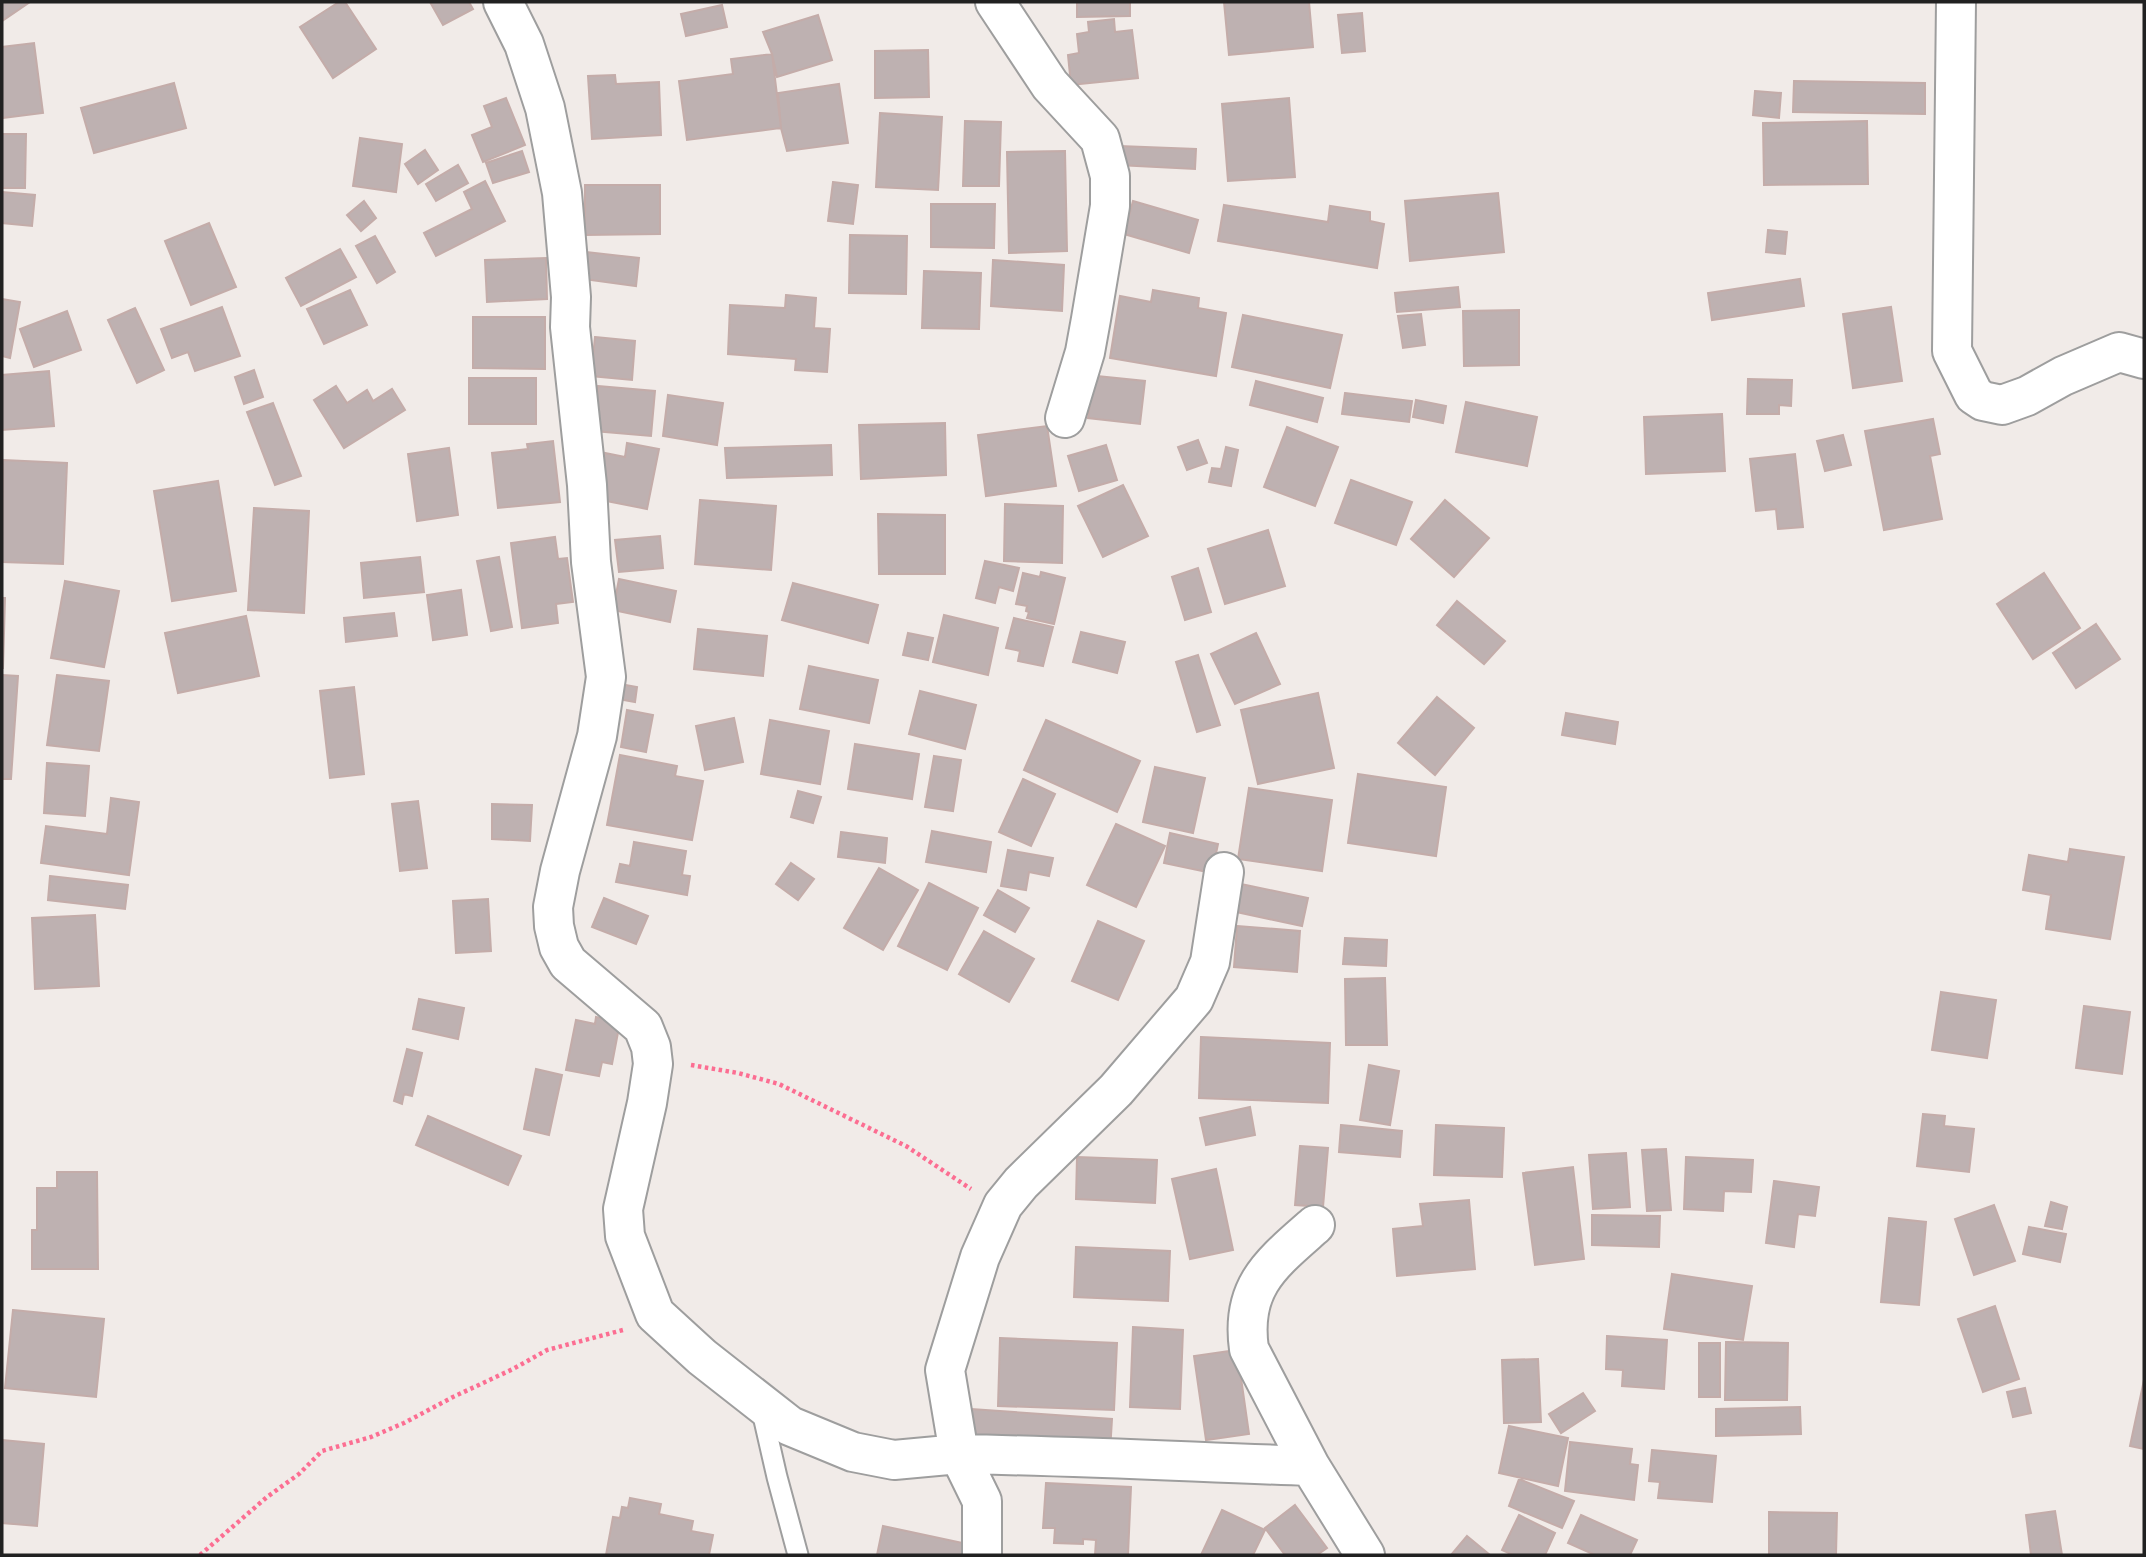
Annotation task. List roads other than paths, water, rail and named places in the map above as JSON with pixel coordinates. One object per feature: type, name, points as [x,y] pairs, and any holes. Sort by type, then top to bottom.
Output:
[{"type":"street","points":[[503,2],[524,44],[545,108],[562,193],[571,297],[570,327],[587,485],[591,562],[606,677],[597,736],[560,871],[553,907],[554,926],[559,947],[568,963],[643,1027],[651,1047],[653,1064],[647,1103],[622,1209],[625,1236],[655,1314],[702,1357],[790,1426],[853,1452],[894,1460],[959,1454],[1310,1466]]},
{"type":"street","points":[[995,2],[1050,85],[1100,139],[1110,176],[1110,206],[1085,352],[1065,418]]},
{"type":"street","points":[[1955,2],[1952,351],[1974,396],[2002,405],[2027,396],[2063,376],[2119,352],[2144,359]]},
{"type":"street","points":[[982,1555],[982,1501],[959,1454],[945,1370],[980,1257],[1003,1205],[1021,1183],[1116,1090],[1194,999],[1210,962],[1224,872]]},
{"type":"street","points":[[1315,1225],[1270,1265],[1260,1279],[1246,1330],[1249,1349],[1255,1362],[1310,1466],[1365,1555]]},
{"type":"lane","points":[[760,1403],[798,1555]]}]
